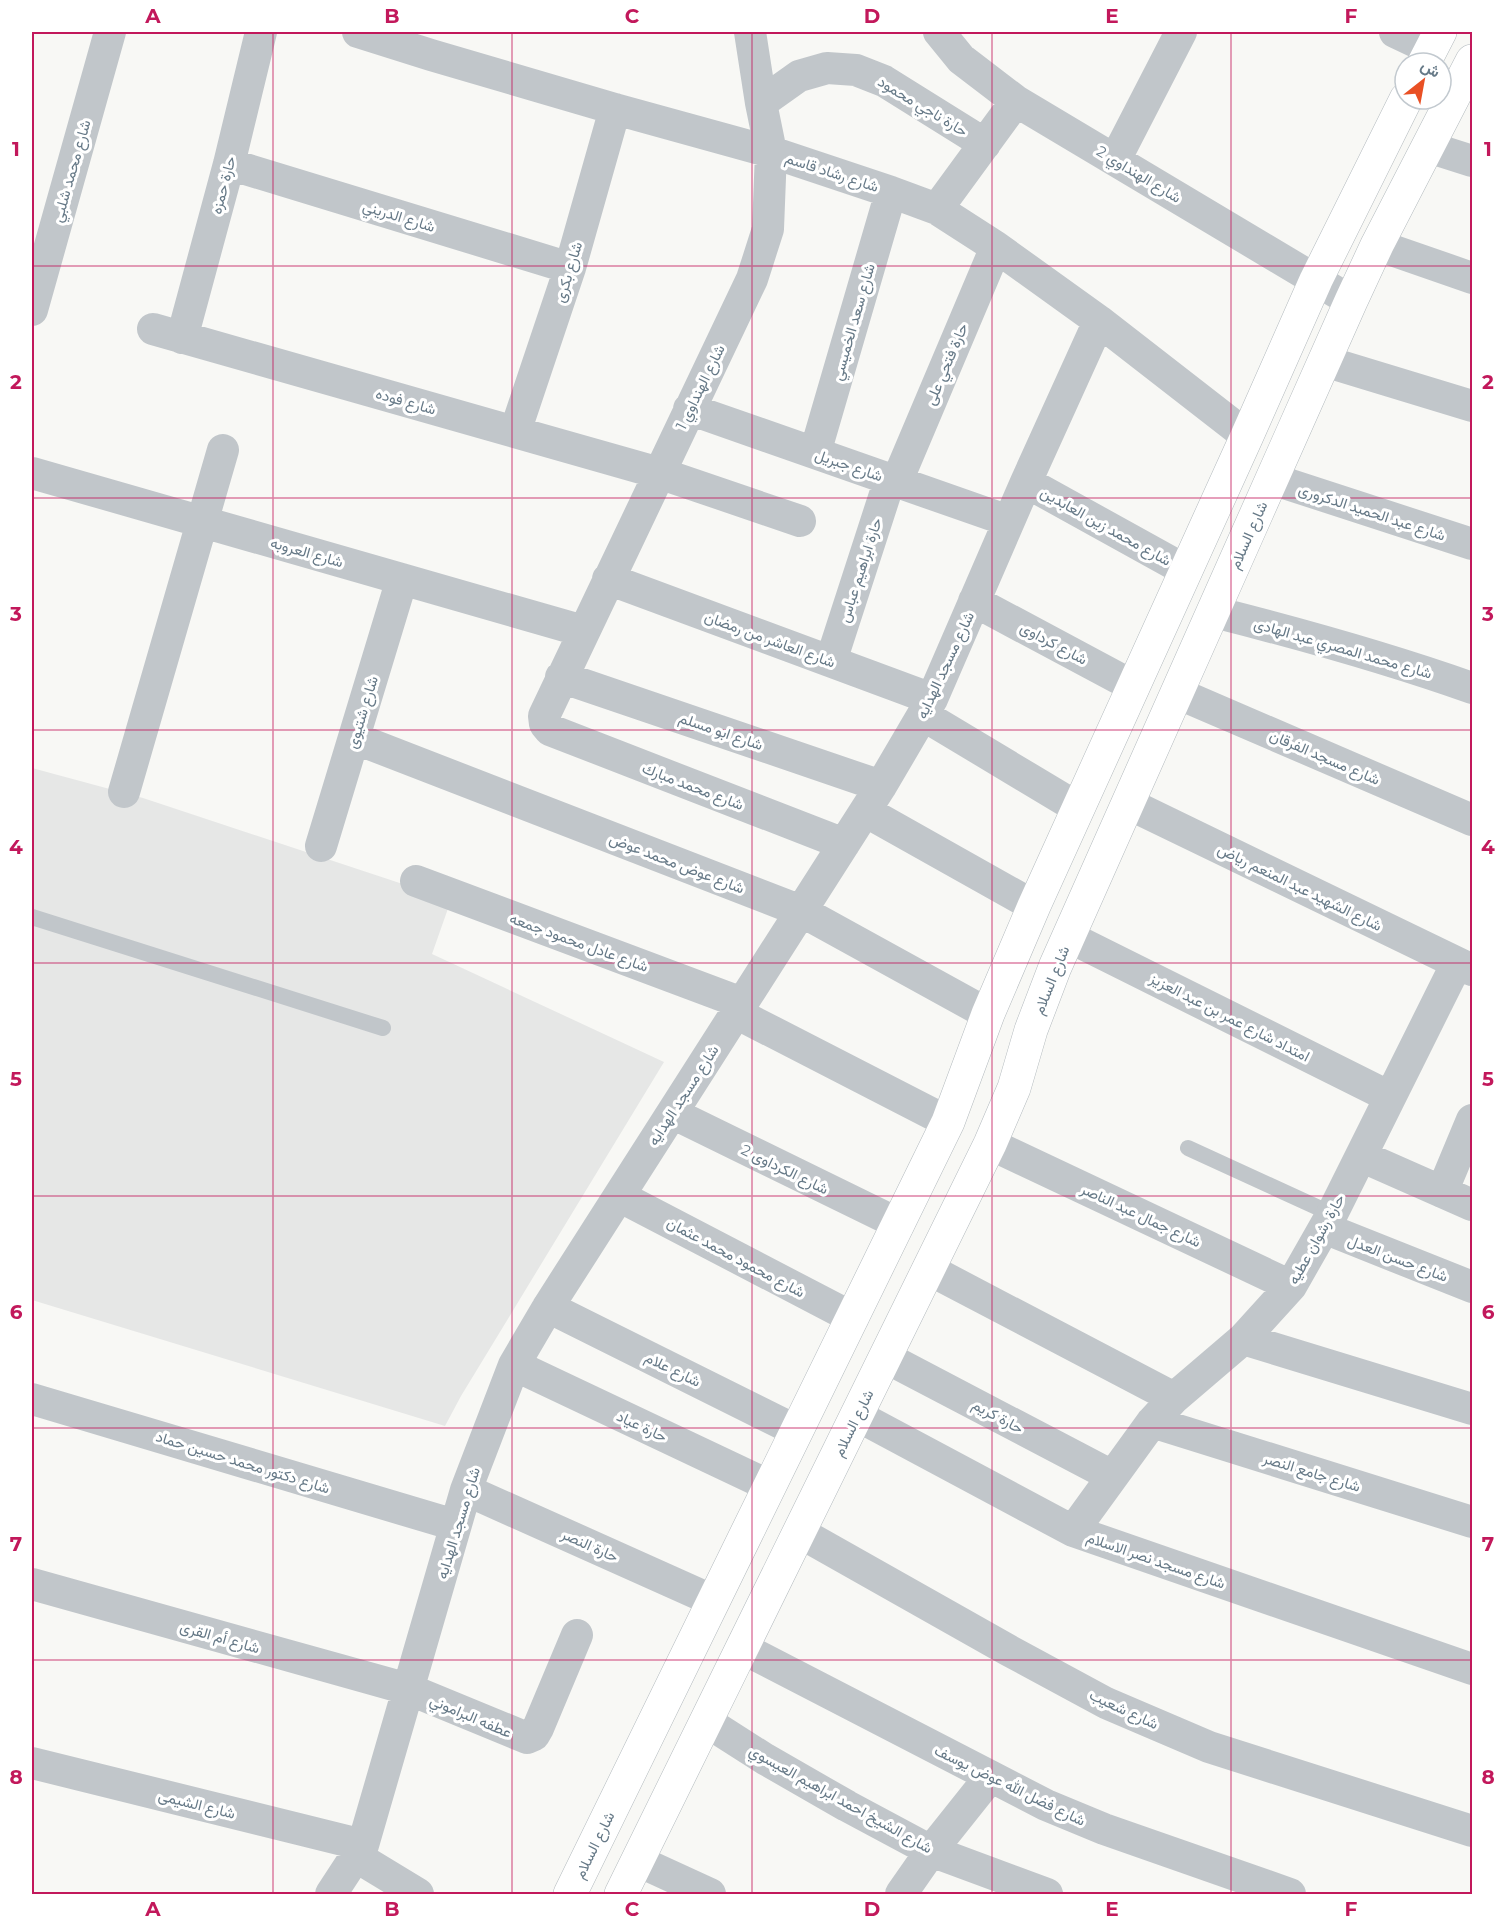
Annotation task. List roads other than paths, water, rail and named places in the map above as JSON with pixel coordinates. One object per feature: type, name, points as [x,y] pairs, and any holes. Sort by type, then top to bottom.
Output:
[{"type":"street","name":"شارع محمد شلبي","points":[[32,310],[110,32]]},
{"type":"street","name":"حارة حمزه","points":[[168,333],[229,164],[261,32]]},
{"type":"street","name":"شارع رشاد قاسم","points":[[358,32],[435,43],[615,109],[771,152],[937,209],[996,247],[1099,321],[1247,436]]},
{"type":"street","name":"شارع الهنداوي 1","points":[[545,724],[546,709],[752,279],[768,229],[771,152],[750,32]]},
{"type":"street","name":"شارع الهنداوي 2","points":[[939,32],[961,59],[1016,101],[1351,301]]},
{"type":"street","points":[[1115,160],[1181,32]]},
{"type":"street","points":[[1395,32],[1432,48]]},
{"type":"street","name":"حارة ناجي محمود","points":[[761,103],[799,76],[827,68],[856,70],[884,81],[985,144]]},
{"type":"street","name":"شارع السلام","points":[[621,1894],[990,1144],[1014,1088],[1042,998],[1324,361],[1377,245],[1470,71]]},
{"type":"street","points":[[937,209],[1016,101]]},
{"type":"street","name":"شارع بكرى","points":[[515,432],[570,268],[615,109]]},
{"type":"street","name":"شارع السلام","points":[[570,1894],[948,1122],[988,1014],[1034,906],[1316,280],[1400,111]]},
{"type":"street","points":[[1428,147],[1473,161]]},
{"type":"street","name":"شارع الدريني","points":[[229,164],[570,268]]},
{"type":"street","name":"شارع سعد الخميسي","points":[[815,453],[891,192]]},
{"type":"street","points":[[1377,245],[1473,278]]},
{"type":"street","name":"حارة فتحي على","points":[[893,480],[996,247]]},
{"type":"street","name":"شارع مسجد الهدايه","points":[[332,1894],[360,1851],[466,1490],[514,1365],[548,1307],[873,798],[927,707],[1099,321]]},
{"type":"street","name":"شارع فوده","points":[[168,333],[659,473],[800,521]]},
{"type":"street","points":[[1324,361],[1473,406]]},
{"type":"street","name":"شارع جبريل","points":[[689,409],[1009,520]]},
{"type":"street","points":[[124,792],[222,450]]},
{"type":"street","name":"شارع العروبه","points":[[32,473],[583,631]]},
{"type":"street","name":"شارع عبد الحميد الدكرورى","points":[[1272,479],[1473,544]]},
{"type":"street","name":"حارة ابراهيم عباس","points":[[831,661],[893,480]]},
{"type":"street","name":"شارع محمد زين العابدين","points":[[1026,482],[1185,570]]},
{"type":"street","name":"شارع شتيوى","points":[[321,846],[402,579]]},
{"type":"street","name":"شارع العاشر من رمضان","points":[[608,579],[831,661],[927,707],[1078,808]]},
{"type":"street","name":"شارع كرداوى","points":[[974,601],[1133,686]]},
{"type":"street","name":"شارع محمد المصري عبد الهادى","points":[[1214,612],[1314,637],[1473,688]]},
{"type":"street","name":"شارع ابو مسلم","points":[[561,677],[873,798],[1034,906]]},
{"type":"street","name":"شارع مسجد الفرقان","points":[[1177,693],[1473,820]]},
{"type":"street","name":"شارع محمد مبارك","points":[[545,724],[557,733],[844,844]]},
{"type":"street","name":"شارع عوض محمد عوض","points":[[354,738],[801,911],[988,1014]]},
{"type":"street","name":"شارع الشهيد عبد المنعم رياض","points":[[1129,804],[1465,966]]},
{"type":"street","name":"شارع عادل محمود جمعه","points":[[416,881],[739,1008],[948,1122]]},
{"type":"street","name":"امتداد شارع عمر بن عبد العزيز","points":[[1069,937],[1390,1097]]},
{"type":"street","name":"حارة رشوان عطيه","points":[[1073,1532],[1152,1422],[1174,1398],[1243,1339],[1291,1286],[1328,1221],[1390,1097],[1465,966]]},
{"type":"street","name":"شارع الكرداوى 2","points":[[672,1113],[899,1224]]},
{"type":"street","points":[[1442,1192],[1473,1120]]},
{"type":"street","name":"شارع جمال عبد الناصر","points":[[990,1144],[1291,1286]]},
{"type":"street","points":[[1360,1156],[1473,1205]]},
{"type":"street","name":"شارع محمود محمد عثمان","points":[[619,1196],[853,1318]]},
{"type":"street","name":"شارع حسن العدل","points":[[1328,1221],[1473,1287]]},
{"type":"street","points":[[928,1269],[1174,1398]]},
{"type":"street","name":"شارع علام","points":[[548,1307],[798,1431]]},
{"type":"street","points":[[1243,1339],[1473,1409]]},
{"type":"street","name":"حارة كريم","points":[[885,1357],[1112,1476]]},
{"type":"street","name":"حارة عياد","points":[[514,1365],[770,1486]]},
{"type":"street","name":"شارع دكتور محمد حسين حماد","points":[[32,1399],[455,1525]]},
{"type":"street","name":"شارع مسجد نصر الاسلام","points":[[856,1415],[1073,1532],[1473,1669]]},
{"type":"street","name":"شارع جامع النصر","points":[[1152,1422],[1473,1522]]},
{"type":"street","name":"حارة النصر","points":[[466,1490],[714,1601]]},
{"type":"street","name":"شارع شعيب","points":[[799,1532],[1008,1650],[1106,1702],[1209,1747],[1473,1831]]},
{"type":"street","name":"شارع أم القرى","points":[[32,1584],[408,1689]]},
{"type":"street","name":"عطفه البراموني","points":[[408,1689],[527,1738],[534,1735],[538,1728],[577,1635]]},
{"type":"street","name":"شارع فضل الله عوض يوسف","points":[[742,1648],[1046,1805],[1104,1829],[1290,1894]]},
{"type":"street","name":"شارع الشيخ احمد ابراهيم العيسوي","points":[[706,1722],[765,1759],[931,1851],[1047,1894]]},
{"type":"street","name":"شارع الشيمى","points":[[32,1763],[360,1851],[418,1894]]},
{"type":"street","points":[[901,1894],[931,1851],[990,1777]]},
{"type":"street","points":[[638,1861],[710,1894]]},
{"type":"lane","points":[[32,917],[383,1028]]},
{"type":"lane","points":[[1188,1148],[1328,1221]]}]
